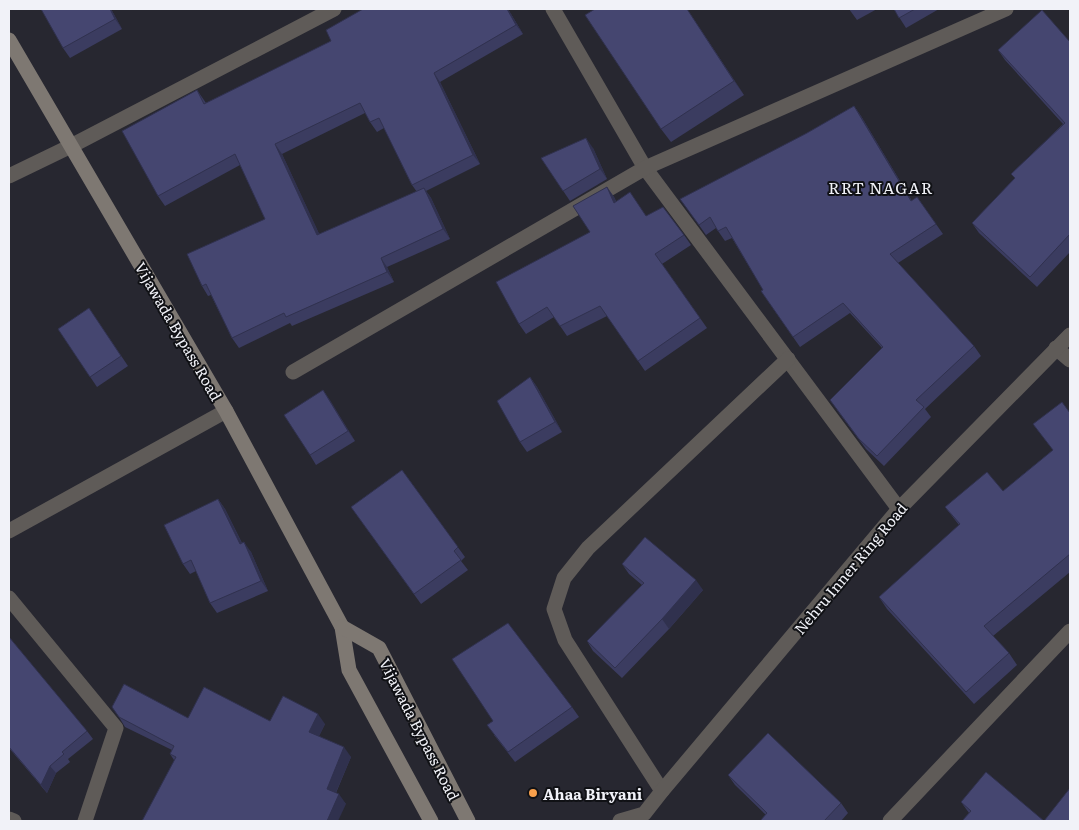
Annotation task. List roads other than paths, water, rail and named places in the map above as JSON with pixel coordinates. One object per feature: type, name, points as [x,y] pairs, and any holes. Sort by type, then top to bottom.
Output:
[{"type":"main road","name":"Vijawada Bypass Road","points":[[9,40],[226,411],[342,627],[349,670],[431,821]]},
{"type":"main road","name":"Vijawada Bypass Road","points":[[342,627],[379,648],[468,821]]},
{"type":"street","points":[[9,176],[71,146],[334,9]]},
{"type":"street","points":[[553,9],[645,168],[899,510]]},
{"type":"street","points":[[293,372],[645,168],[1006,9]]},
{"type":"street","name":"Nehru Inner Ring Road","points":[[620,821],[644,817],[662,791],[899,510],[1070,335]]},
{"type":"street","points":[[1056,348],[1070,360]]},
{"type":"street","points":[[662,791],[565,640],[554,609],[564,578],[588,548],[788,360]]},
{"type":"street","points":[[9,531],[226,411]]},
{"type":"street","points":[[9,598],[116,728],[85,821]]},
{"type":"street","points":[[890,821],[1070,631]]},
{"type":"street","points":[[9,819],[14,821]]},
{"type":"place","name":"Ahaa Biryani","points":[[533,793]]},
{"type":"district","name":"RRT NAGAR","points":[[881,187]]}]
